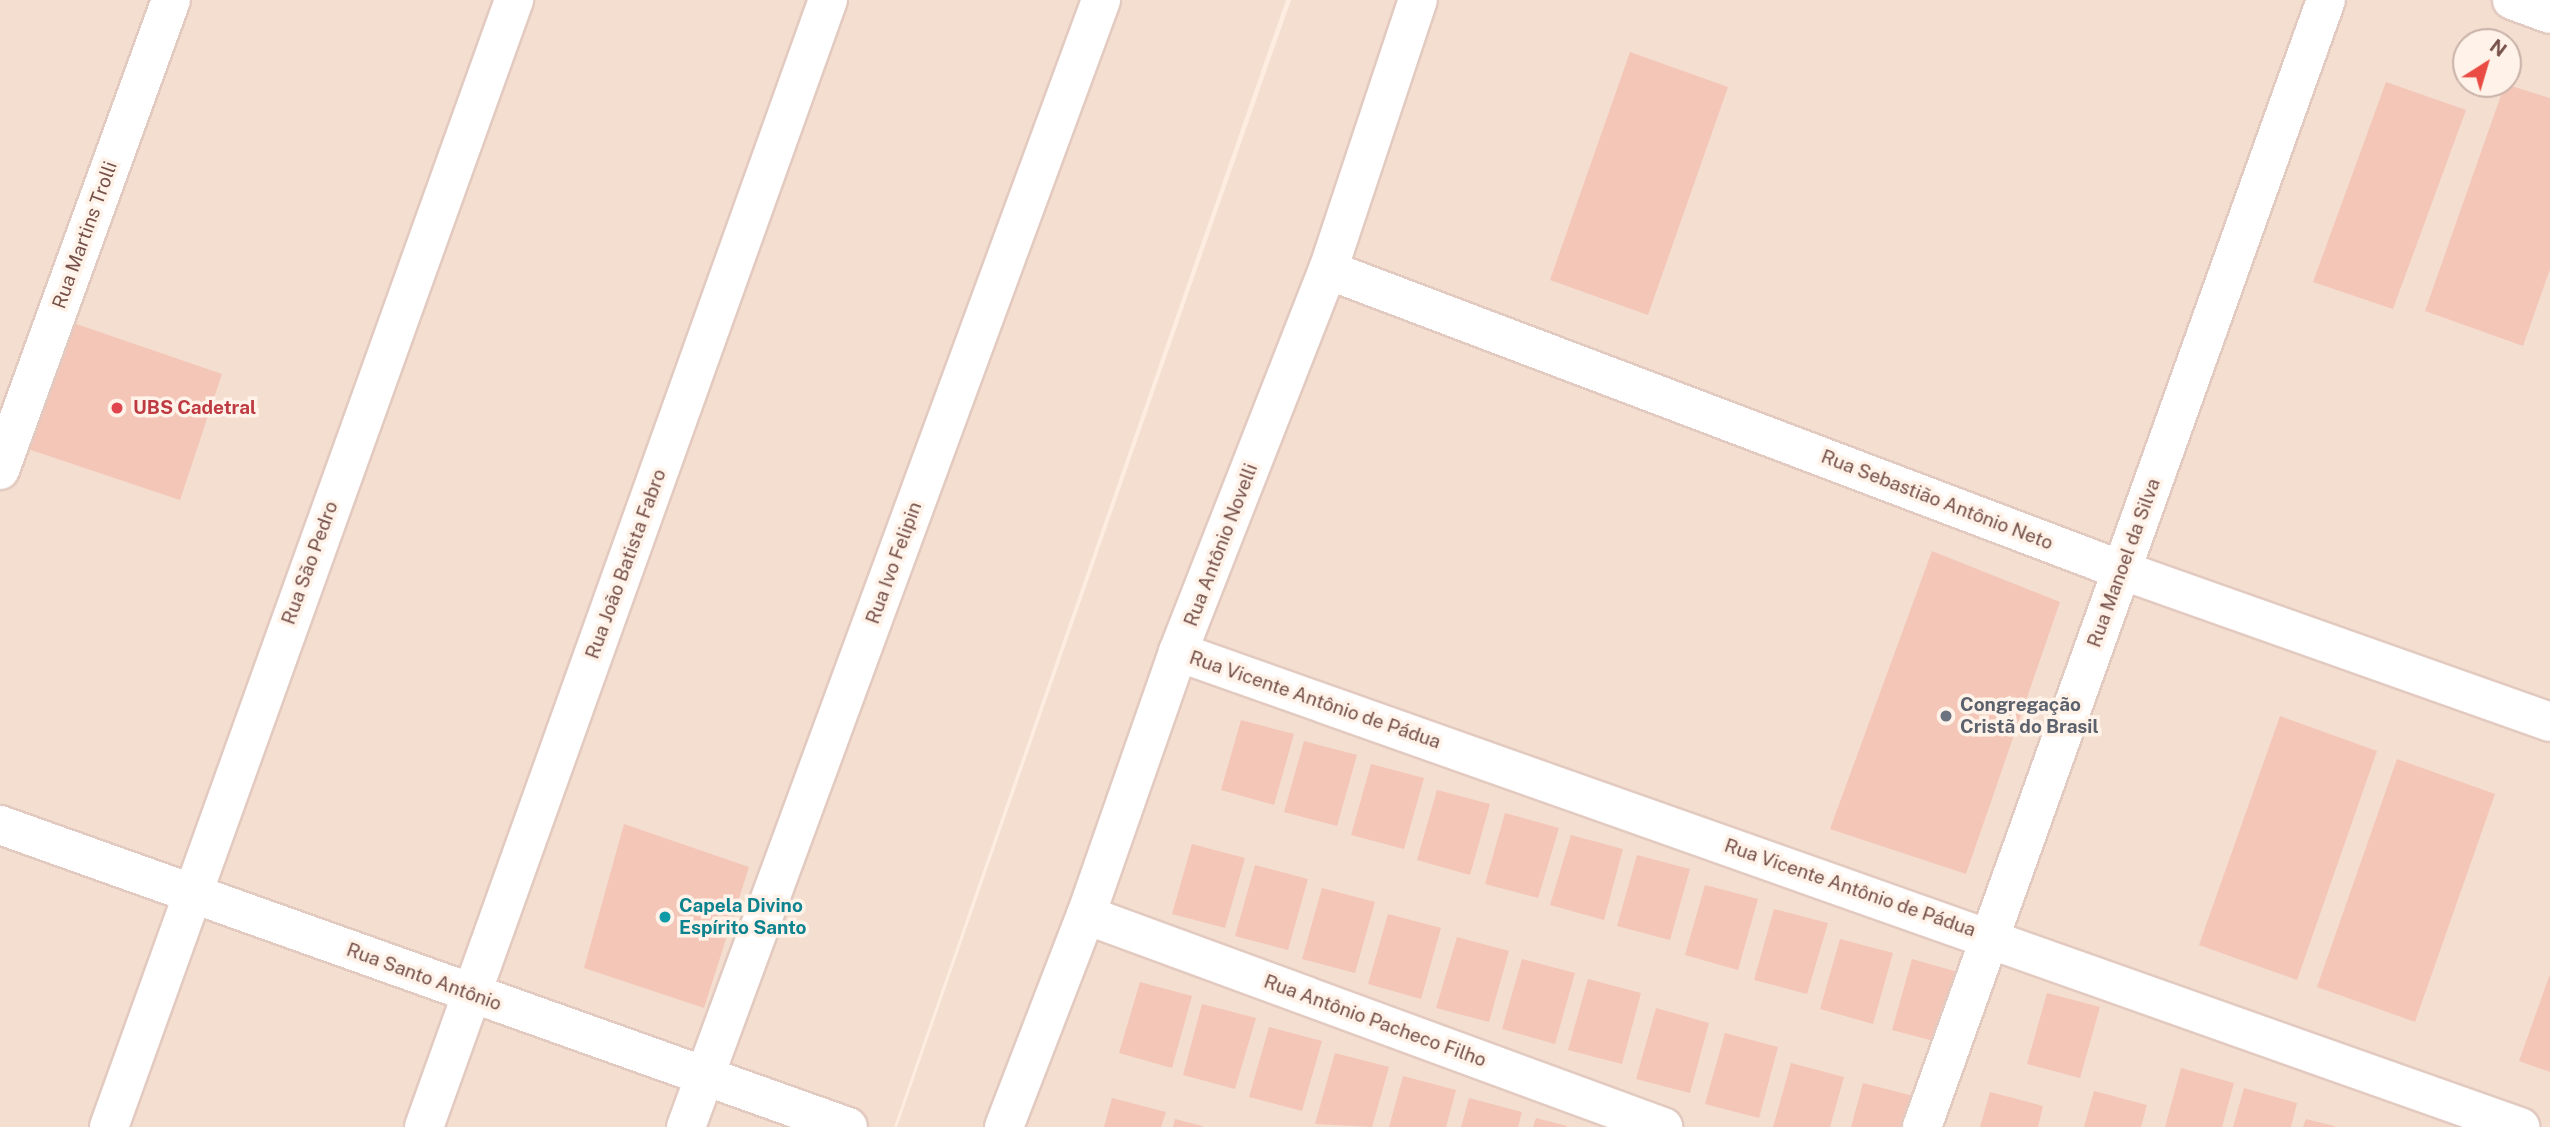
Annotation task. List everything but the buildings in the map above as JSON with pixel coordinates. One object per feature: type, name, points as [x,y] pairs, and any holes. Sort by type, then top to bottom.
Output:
[{"type":"street","name":"Rua Martins Trolli","points":[[0,470],[171,0]]},
{"type":"street","name":"Rua São Pedro","points":[[109,1127],[513,0]]},
{"type":"street","name":"Rua João Batista Fabro","points":[[424,1127],[828,0]]},
{"type":"street","name":"Rua Ivo Felipin","points":[[686,1127],[1101,0]]},
{"type":"street","name":"Rua Antônio Novelli","points":[[1004,1127],[1086,915],[1178,652],[1328,270],[1418,0]]},
{"type":"street","name":"Rua Manoel da Silva","points":[[1922,1127],[2326,0]]},
{"type":"street","points":[[2512,0],[2550,14]]},
{"type":"street","name":"Rua Sebastião Antônio Neto","points":[[1328,270],[2121,570],[2550,722]]},
{"type":"street","name":"Rua Vicente Antônio de Pádua","points":[[1178,652],[1990,937],[2520,1127]]},
{"type":"street","name":"Rua Santo Antônio","points":[[0,825],[704,1079],[848,1127]]},
{"type":"street","name":"Rua Antônio Pacheco Filho","points":[[1086,915],[1663,1127]]},
{"type":"shaded area","points":[[0,0],[1286,0],[894,1127],[0,1127]]},
{"type":"shaded area","points":[[1291,0],[2550,0],[2550,1127],[897,1127]]},
{"type":"place","name":"UBS Cadetral","points":[[117,408]]},
{"type":"place","name":"Congregação Cristã do Brasil","points":[[1946,716]]},
{"type":"place","name":"Capela Divino Espírito Santo","points":[[665,917]]}]
